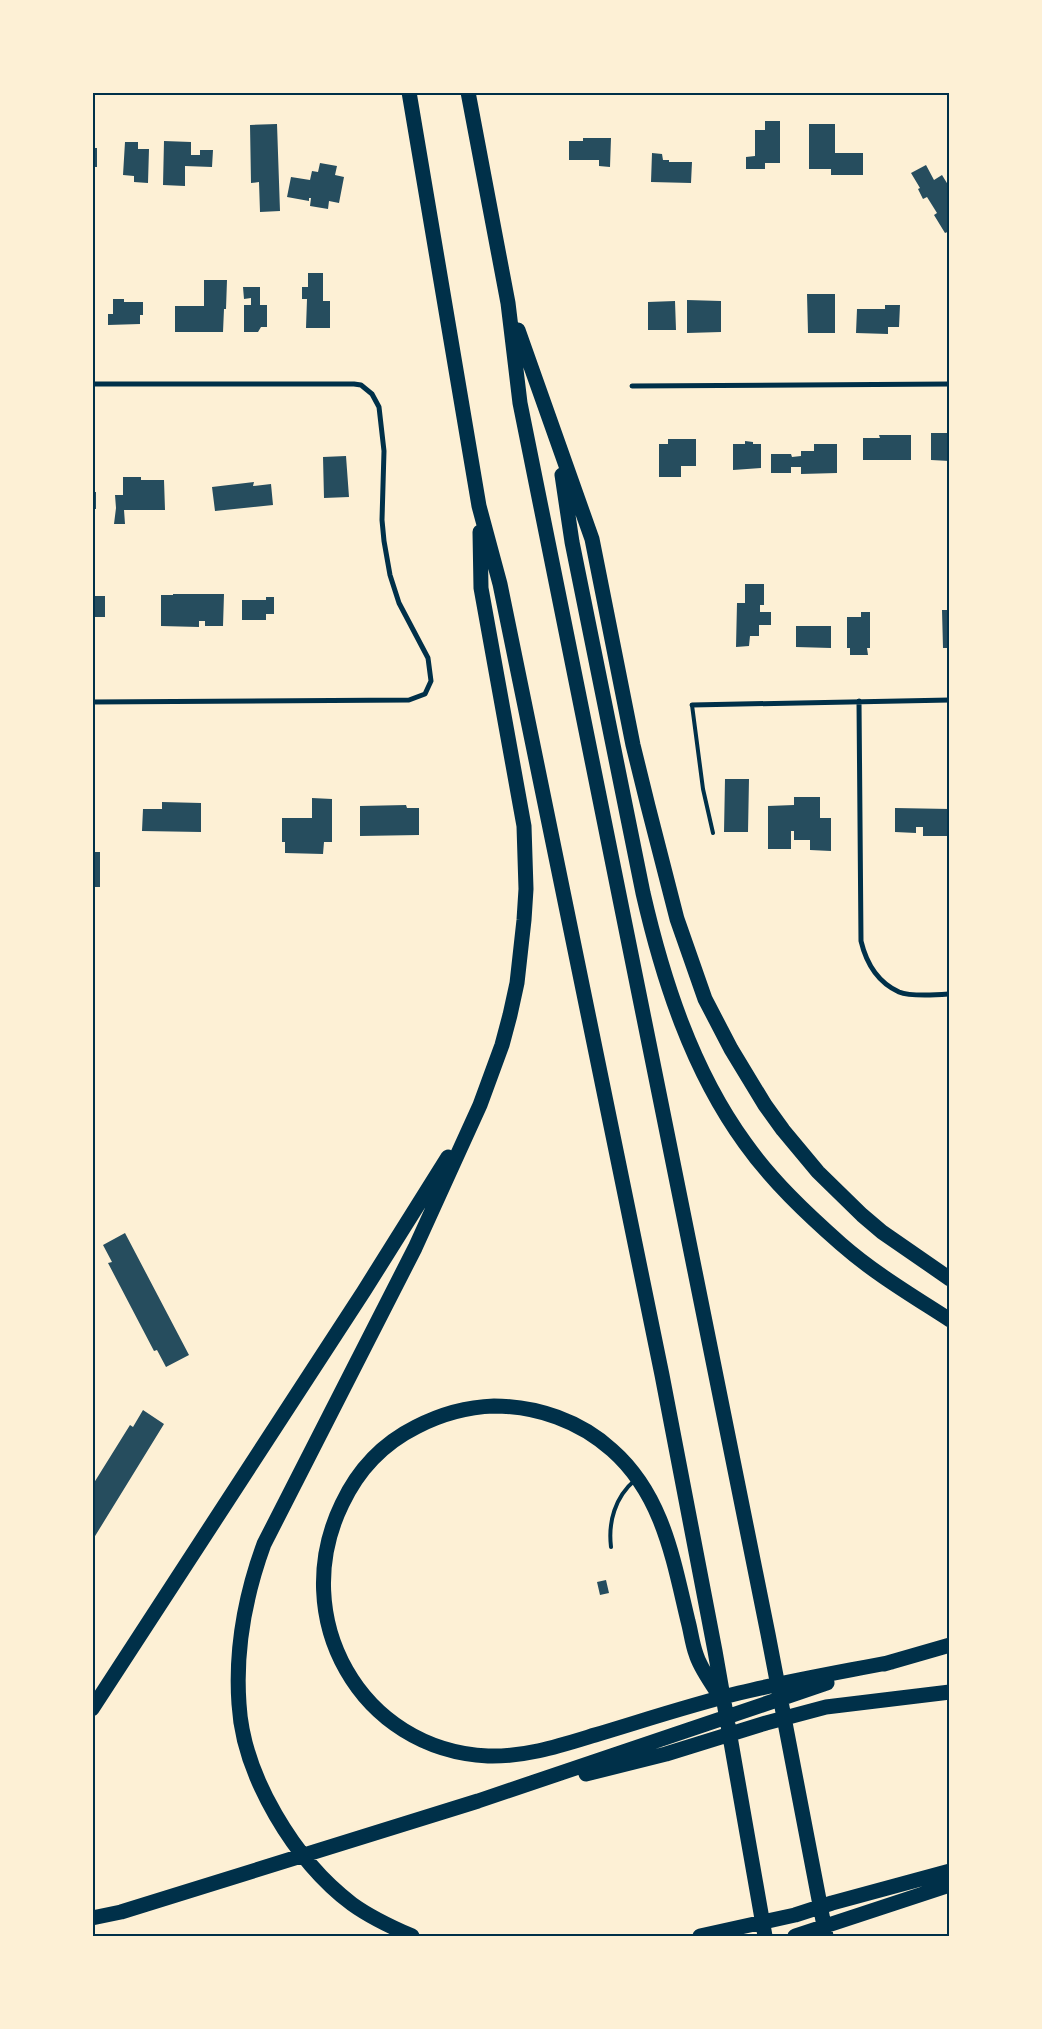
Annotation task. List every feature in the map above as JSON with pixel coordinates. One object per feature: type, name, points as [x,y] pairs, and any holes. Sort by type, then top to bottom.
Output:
[{"type":"highway","points":[[409,92],[479,506],[500,584],[662,1376],[715,1651],[765,1936]]},
{"type":"highway","points":[[468,92],[508,303],[522,413],[768,1634],[826,1936]]},
{"type":"highway","points":[[508,303],[592,539],[633,745],[677,919],[705,999],[756,1092],[783,1130],[812,1165],[838,1193],[875,1227],[922,1262],[950,1279]]},
{"type":"highway","points":[[557,439],[572,542],[654,944],[688,1039],[723,1110],[746,1144],[779,1184],[842,1246],[881,1275],[950,1320]]},
{"type":"highway","points":[[412,1936],[392,1928],[352,1904],[322,1877],[285,1831],[264,1793],[244,1737],[238,1704],[240,1634],[252,1576],[264,1544],[415,1248],[480,1105],[502,1044],[517,983],[524,920],[526,874],[524,826],[482,588],[479,506]]},
{"type":"highway","points":[[92,1709],[364,1291],[480,1105]]},
{"type":"highway","points":[[724,1703],[696,1656],[663,1524],[650,1496],[638,1478],[614,1451],[576,1426],[548,1414],[519,1407],[489,1406],[459,1409],[430,1419],[391,1442],[369,1462],[352,1486],[332,1528],[324,1556],[323,1586],[330,1635],[340,1659],[355,1685],[387,1718],[419,1739],[452,1751],[468,1754],[506,1756],[543,1751],[738,1694],[892,1662]]},
{"type":"highway","points":[[92,1918],[121,1912],[478,1800],[892,1662],[950,1645]]},
{"type":"highway","points":[[478,1800],[666,1754],[766,1723],[816,1710],[950,1692]]},
{"type":"highway","points":[[700,1936],[795,1915],[832,1903],[950,1872]]},
{"type":"highway","points":[[795,1936],[950,1885]]},
{"type":"street","points":[[92,384],[354,384],[369,391],[376,400],[382,430],[384,471],[382,520],[387,560],[399,603],[428,658],[431,681],[425,694],[409,700],[92,702]]},
{"type":"street","points":[[632,386],[950,384]]},
{"type":"street","points":[[692,705],[950,700]]},
{"type":"street","points":[[860,701],[861,941],[865,958],[871,968],[900,992],[926,995],[950,994]]},
{"type":"lane","points":[[692,705],[702,789],[713,834]]},
{"type":"lane","points":[[611,1548],[609,1533],[611,1519],[622,1493],[638,1478]]},
{"type":"building","points":[[765,121],[780,121],[780,163],[765,163],[765,169],[746,169],[746,157],[755,156],[755,130],[765,130]]},
{"type":"building","points":[[277,124],[280,211],[260,212],[259,182],[251,183],[250,125]]},
{"type":"building","points":[[809,124],[835,124],[835,153],[863,153],[863,175],[831,175],[831,169],[809,169]]},
{"type":"building","points":[[583,138],[611,138],[610,167],[599,166],[599,160],[569,160],[569,141],[583,141]]},
{"type":"building","points":[[164,141],[191,142],[191,155],[200,155],[200,150],[213,150],[212,167],[185,166],[185,186],[163,185]]},
{"type":"building","points":[[125,142],[138,142],[138,149],[149,149],[148,183],[134,182],[134,176],[123,175]]},
{"type":"building","points":[[92,148],[97,148],[97,167],[92,167]]},
{"type":"building","points":[[652,153],[662,154],[663,160],[669,160],[669,162],[692,162],[691,183],[651,182]]},
{"type":"building","points":[[320,163],[337,166],[335,175],[344,177],[339,203],[329,201],[328,209],[310,206],[311,198],[309,198],[309,201],[287,197],[291,177],[310,180],[312,171],[318,172]]},
{"type":"building","points":[[926,165],[934,180],[942,175],[950,188],[950,203],[948,205],[950,208],[950,231],[945,233],[934,215],[937,213],[927,197],[923,199],[918,189],[920,188],[911,173]]},
{"type":"building","points":[[308,273],[323,273],[323,301],[330,301],[330,328],[306,328],[307,299],[302,299],[302,287],[308,287]]},
{"type":"building","points":[[204,280],[227,280],[223,332],[175,332],[175,306],[204,306]]},
{"type":"building","points":[[243,287],[260,287],[260,305],[267,305],[267,327],[261,327],[258,332],[244,332],[244,305],[251,305],[251,298],[244,299]]},
{"type":"building","points":[[807,294],[835,294],[835,333],[808,333]]},
{"type":"building","points":[[113,299],[124,299],[124,302],[143,302],[143,315],[140,315],[140,324],[108,325],[108,314],[113,314]]},
{"type":"building","points":[[687,300],[721,301],[721,332],[687,333]]},
{"type":"building","points":[[675,301],[676,330],[648,330],[648,302]]},
{"type":"building","points":[[885,305],[900,305],[899,327],[888,327],[888,334],[856,333],[857,309],[885,309]]},
{"type":"building","points":[[931,433],[950,433],[950,461],[931,460]]},
{"type":"building","points":[[879,435],[911,435],[911,460],[863,460],[863,438],[880,438]]},
{"type":"building","points":[[668,439],[696,439],[696,466],[681,466],[681,477],[659,477],[659,444],[668,444]]},
{"type":"building","points":[[745,441],[761,444],[761,468],[733,470],[733,444],[745,444]]},
{"type":"building","points":[[814,444],[837,444],[837,473],[801,474],[801,467],[791,467],[791,473],[771,473],[771,454],[791,454],[792,457],[801,456],[801,451],[814,451]]},
{"type":"building","points":[[346,456],[349,497],[324,498],[323,457]]},
{"type":"building","points":[[123,477],[141,477],[141,480],[164,480],[165,510],[124,510],[125,524],[114,524],[115,495],[123,495]]},
{"type":"building","points":[[254,482],[253,486],[271,484],[273,505],[215,511],[212,487]]},
{"type":"building","points":[[92,492],[96,492],[96,509],[92,509]]},
{"type":"building","points":[[745,584],[764,584],[764,605],[760,605],[760,612],[771,612],[771,625],[759,625],[759,636],[750,636],[749,646],[736,647],[737,603],[745,603]]},
{"type":"building","points":[[224,594],[223,626],[205,626],[205,621],[199,621],[199,627],[161,626],[161,595]]},
{"type":"building","points":[[92,596],[105,596],[105,617],[92,617]]},
{"type":"building","points":[[266,597],[274,597],[274,614],[266,614],[266,620],[242,620],[242,600],[266,600]]},
{"type":"building","points":[[942,610],[950,610],[950,648],[943,648]]},
{"type":"building","points":[[861,612],[870,612],[870,648],[867,648],[868,655],[850,655],[850,648],[847,648],[847,617],[861,617]]},
{"type":"building","points":[[796,626],[831,626],[831,648],[796,647]]},
{"type":"building","points":[[725,779],[749,779],[748,832],[724,832]]},
{"type":"building","points":[[794,797],[820,797],[820,818],[831,818],[831,851],[810,850],[810,840],[794,840],[794,831],[791,831],[791,849],[768,849],[768,806],[794,805]]},
{"type":"building","points":[[312,798],[332,799],[332,842],[324,842],[323,854],[285,853],[285,842],[282,842],[282,818],[312,818]]},
{"type":"building","points":[[162,802],[201,803],[201,832],[142,831],[143,809],[162,809]]},
{"type":"building","points":[[406,805],[407,808],[419,808],[419,835],[360,836],[360,806]]},
{"type":"building","points":[[895,808],[950,809],[950,836],[923,836],[923,827],[916,827],[916,833],[895,832]]},
{"type":"building","points":[[92,852],[100,852],[100,887],[92,887]]},
{"type":"building","points":[[125,1233],[189,1355],[166,1367],[157,1350],[154,1351],[108,1263],[112,1262],[103,1245]]},
{"type":"building","points":[[143,1410],[164,1424],[92,1541],[92,1486],[130,1425],[133,1427]]},
{"type":"building","points":[[606,1580],[609,1593],[600,1595],[597,1582]]}]
